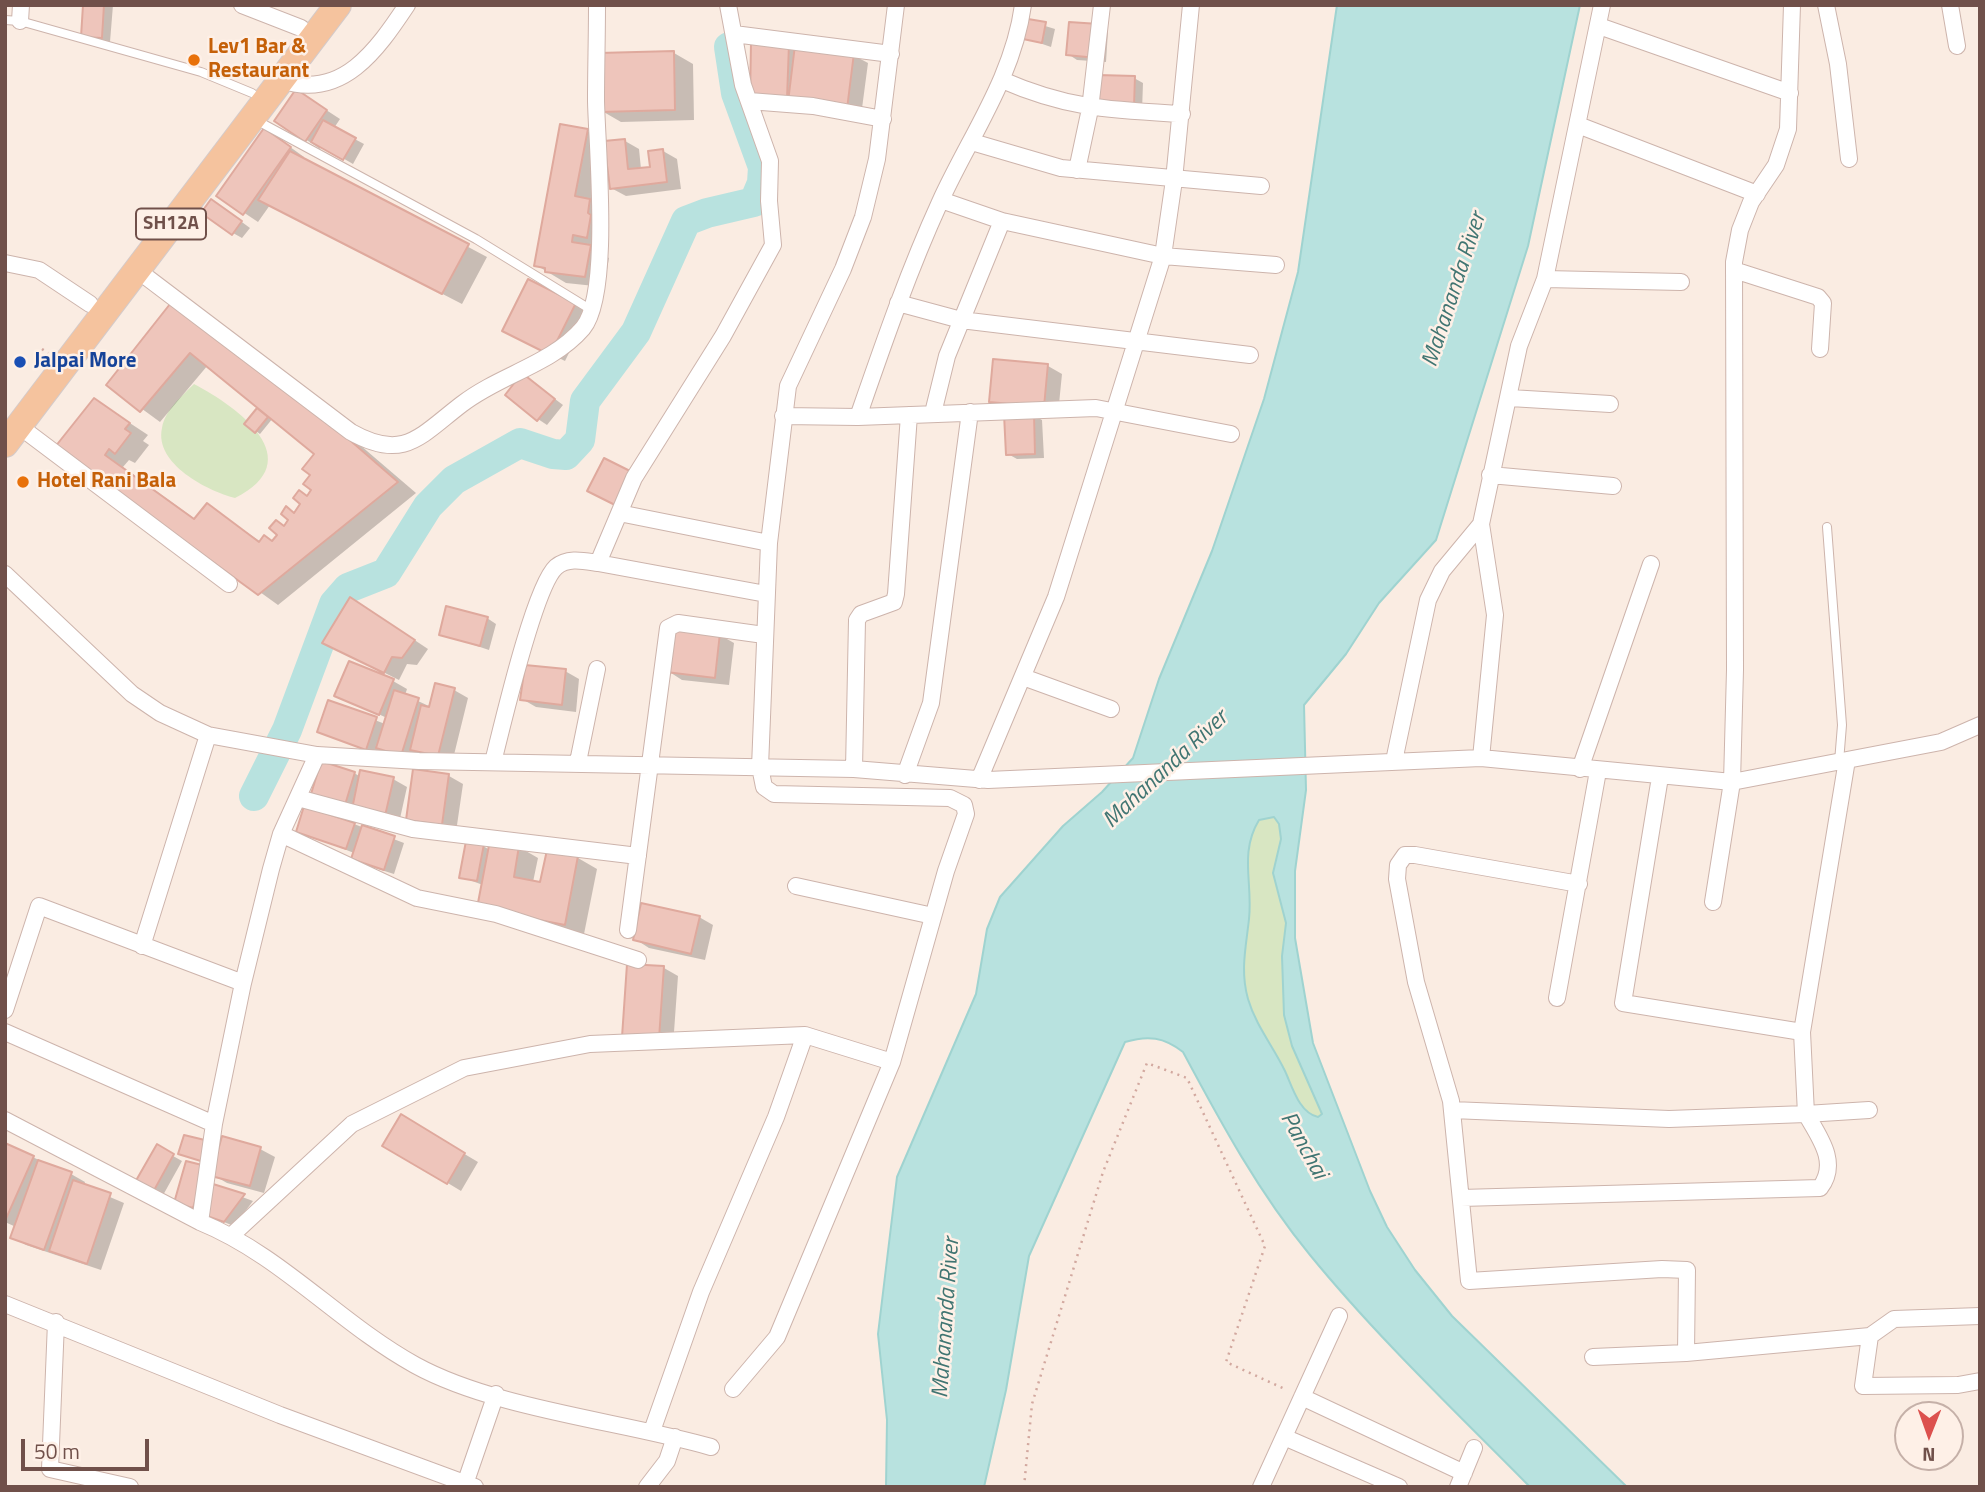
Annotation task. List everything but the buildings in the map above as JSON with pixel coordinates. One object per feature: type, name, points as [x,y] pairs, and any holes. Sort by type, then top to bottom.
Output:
[{"type":"main road","name":"SH12A","points":[[96,309],[136,269],[252,106],[318,5]]},
{"type":"main road","name":"SH12A","points":[[10,429],[57,359],[252,106],[281,80],[338,5]]},
{"type":"street","points":[[242,5],[302,28]]},
{"type":"street","points":[[281,80],[302,86],[314,85],[350,73],[387,34],[407,5]]},
{"type":"street","points":[[136,269],[351,432],[383,447],[414,440],[495,381],[555,354],[585,326],[593,311],[600,264],[597,5]]},
{"type":"street","points":[[598,563],[634,478],[723,336],[773,245],[769,161],[749,101],[728,5]]},
{"type":"street","points":[[733,1389],[777,1337],[892,1062],[933,916],[966,814],[964,805],[950,798],[774,794],[764,787],[760,767],[765,594],[783,416],[793,371],[844,269],[863,217],[883,119],[896,5]]},
{"type":"street","points":[[858,417],[898,303],[941,200],[972,142],[1013,53],[1023,5]]},
{"type":"street","points":[[1077,170],[1090,109],[1102,5]]},
{"type":"street","points":[[987,780],[1023,677],[1056,597],[1163,256],[1182,114],[1191,5]]},
{"type":"street","points":[[1481,758],[1495,615],[1481,524],[1519,346],[1545,279],[1600,26],[1602,5]]},
{"type":"street","points":[[1713,901],[1732,782],[1735,670],[1734,270],[1740,230],[1783,149],[1790,93],[1792,5]]},
{"type":"street","points":[[1826,5],[1838,64],[1849,159]]},
{"type":"street","points":[[1950,5],[1957,46]]},
{"type":"street","points":[[1600,26],[1790,93]]},
{"type":"street","points":[[734,34],[891,54]]},
{"type":"street","points":[[1002,80],[1052,100],[1090,109],[1182,114]]},
{"type":"street","points":[[749,101],[813,106],[883,119]]},
{"type":"street","points":[[1578,124],[1757,194]]},
{"type":"street","points":[[972,142],[1061,168],[1261,186]]},
{"type":"street","points":[[941,200],[1002,221],[1163,256],[1276,265]]},
{"type":"street","points":[[933,413],[947,356],[1002,221]]},
{"type":"street","points":[[5,263],[39,270],[96,309]]},
{"type":"street","points":[[1734,270],[1818,297],[1823,303],[1820,349]]},
{"type":"street","points":[[1545,279],[1681,282]]},
{"type":"street","points":[[898,303],[961,320],[1250,355]]},
{"type":"street","points":[[1510,398],[1610,404]]},
{"type":"street","points":[[783,416],[858,417],[1096,408],[1231,434]]},
{"type":"street","points":[[905,775],[931,703],[970,412]]},
{"type":"street","points":[[854,769],[857,620],[861,614],[894,602],[903,525],[909,415]]},
{"type":"street","points":[[10,429],[229,584]]},
{"type":"street","points":[[1490,475],[1613,486]]},
{"type":"street","points":[[619,513],[769,543]]},
{"type":"street","points":[[1394,761],[1428,600],[1447,563],[1481,524]]},
{"type":"street","points":[[493,762],[536,608],[549,575],[568,561],[598,563],[765,594]]},
{"type":"street","points":[[1580,769],[1651,564]]},
{"type":"street","points":[[5,574],[132,694],[181,724],[208,736],[317,755],[493,762],[854,769],[987,780],[1481,758],[1732,782],[1941,742],[1980,725]]},
{"type":"street","points":[[628,930],[668,628],[678,623],[764,635]]},
{"type":"street","points":[[578,762],[597,669]]},
{"type":"street","points":[[1023,677],[1111,709]]},
{"type":"street","points":[[142,946],[208,736]]},
{"type":"street","points":[[200,1222],[214,1124],[243,983],[281,834],[317,755]]},
{"type":"street","points":[[1461,1198],[1820,1188],[1830,1167],[1828,1156],[1806,1114],[1802,1032],[1843,761]]},
{"type":"street","points":[[1557,998],[1598,771]]},
{"type":"street","points":[[1660,777],[1623,1003],[1802,1032]]},
{"type":"street","points":[[298,798],[412,829],[638,856]]},
{"type":"street","points":[[281,834],[417,898],[496,914],[638,960]]},
{"type":"street","points":[[1579,884],[1415,855],[1405,855],[1400,860],[1397,879],[1416,982],[1452,1110],[1469,1282],[1662,1269],[1686,1270],[1686,1353]]},
{"type":"street","points":[[796,886],[933,916]]},
{"type":"street","points":[[5,1010],[39,906],[243,983]]},
{"type":"street","points":[[5,1032],[214,1124]]},
{"type":"street","points":[[232,1235],[352,1124],[464,1068],[590,1044],[805,1035],[892,1062]]},
{"type":"street","points":[[652,1431],[701,1292],[776,1117],[805,1035]]},
{"type":"street","points":[[1452,1110],[1669,1119],[1869,1110]]},
{"type":"street","points":[[5,1120],[200,1222],[232,1235],[265,1255],[375,1340],[418,1366],[496,1394],[711,1447]]},
{"type":"street","points":[[5,1304],[56,1322],[280,1415],[468,1486],[496,1394]]},
{"type":"street","points":[[1267,1485],[1283,1437],[1339,1316]]},
{"type":"street","points":[[1593,1357],[1686,1353],[1870,1336],[1894,1318],[1980,1316]]},
{"type":"street","points":[[56,1322],[50,1469],[130,1487]]},
{"type":"street","points":[[1870,1336],[1863,1386],[1958,1385],[1980,1381]]},
{"type":"street","points":[[1302,1397],[1461,1480],[1474,1448]]},
{"type":"street","points":[[647,1487],[667,1461],[676,1437]]},
{"type":"street","points":[[1283,1437],[1399,1487]]},
{"type":"lane","points":[[16,15],[201,72],[252,106],[593,311]]},
{"type":"lane","points":[[1827,527],[1843,761]]},
{"type":"path","points":[[1024,1487],[1032,1404],[1103,1172],[1147,1063],[1187,1078],[1265,1246],[1226,1362],[1302,1397]]},
{"type":"green space","points":[[194,384],[230,406],[246,420],[260,435],[267,451],[267,467],[257,483],[235,498],[211,489],[185,474],[166,453],[162,441],[164,421],[175,404]]},
{"type":"green space","points":[[1274,817],[1279,824],[1281,839],[1273,874],[1286,923],[1282,956],[1284,1015],[1322,1115],[1318,1117],[1306,1110],[1297,1098],[1255,1018],[1246,988],[1244,968],[1249,919],[1249,844],[1259,819]]},
{"type":"water","points":[[1337,5],[1580,5],[1528,246],[1436,540],[1379,603],[1346,654],[1304,705],[1306,790],[1295,871],[1295,938],[1313,1043],[1370,1191],[1387,1227],[1415,1270],[1452,1316],[1627,1487],[1530,1487],[1417,1374],[1310,1255],[1257,1182],[1183,1052],[1162,1040],[1141,1038],[1125,1042],[1029,1256],[1006,1390],[984,1487],[886,1487],[887,1420],[878,1334],[897,1177],[976,994],[987,929],[1000,897],[1063,826],[1102,792],[1133,758],[1159,679],[1212,551],[1264,399],[1298,272]],"holes":[[[1274,817],[1279,824],[1281,839],[1273,873],[1286,923],[1282,956],[1284,1015],[1292,1046],[1322,1114],[1318,1117],[1306,1110],[1297,1098],[1255,1018],[1246,989],[1244,969],[1250,906],[1250,844],[1259,820]]]},
{"type":"waterway","points":[[254,796],[287,730],[334,604],[348,588],[386,573],[428,506],[454,480],[520,443],[553,454],[566,455],[580,440],[585,401],[636,332],[686,221],[754,202],[762,183],[763,167],[736,93],[729,47]]},
{"type":"place","name":"Lev1 Bar & Restaurant","points":[[194,60]]},
{"type":"place","name":"Jalpai More","points":[[20,362]]},
{"type":"place","name":"Hotel Rani Bala","points":[[23,482]]},
{"type":"water label","name":"Mahananda River","points":[[1455,290]]},
{"type":"water label","name":"Mahananda River","points":[[1166,770]]},
{"type":"water label","name":"Panchai","points":[[1303,1146]]},
{"type":"water label","name":"Mahananda River","points":[[947,1318]]}]
